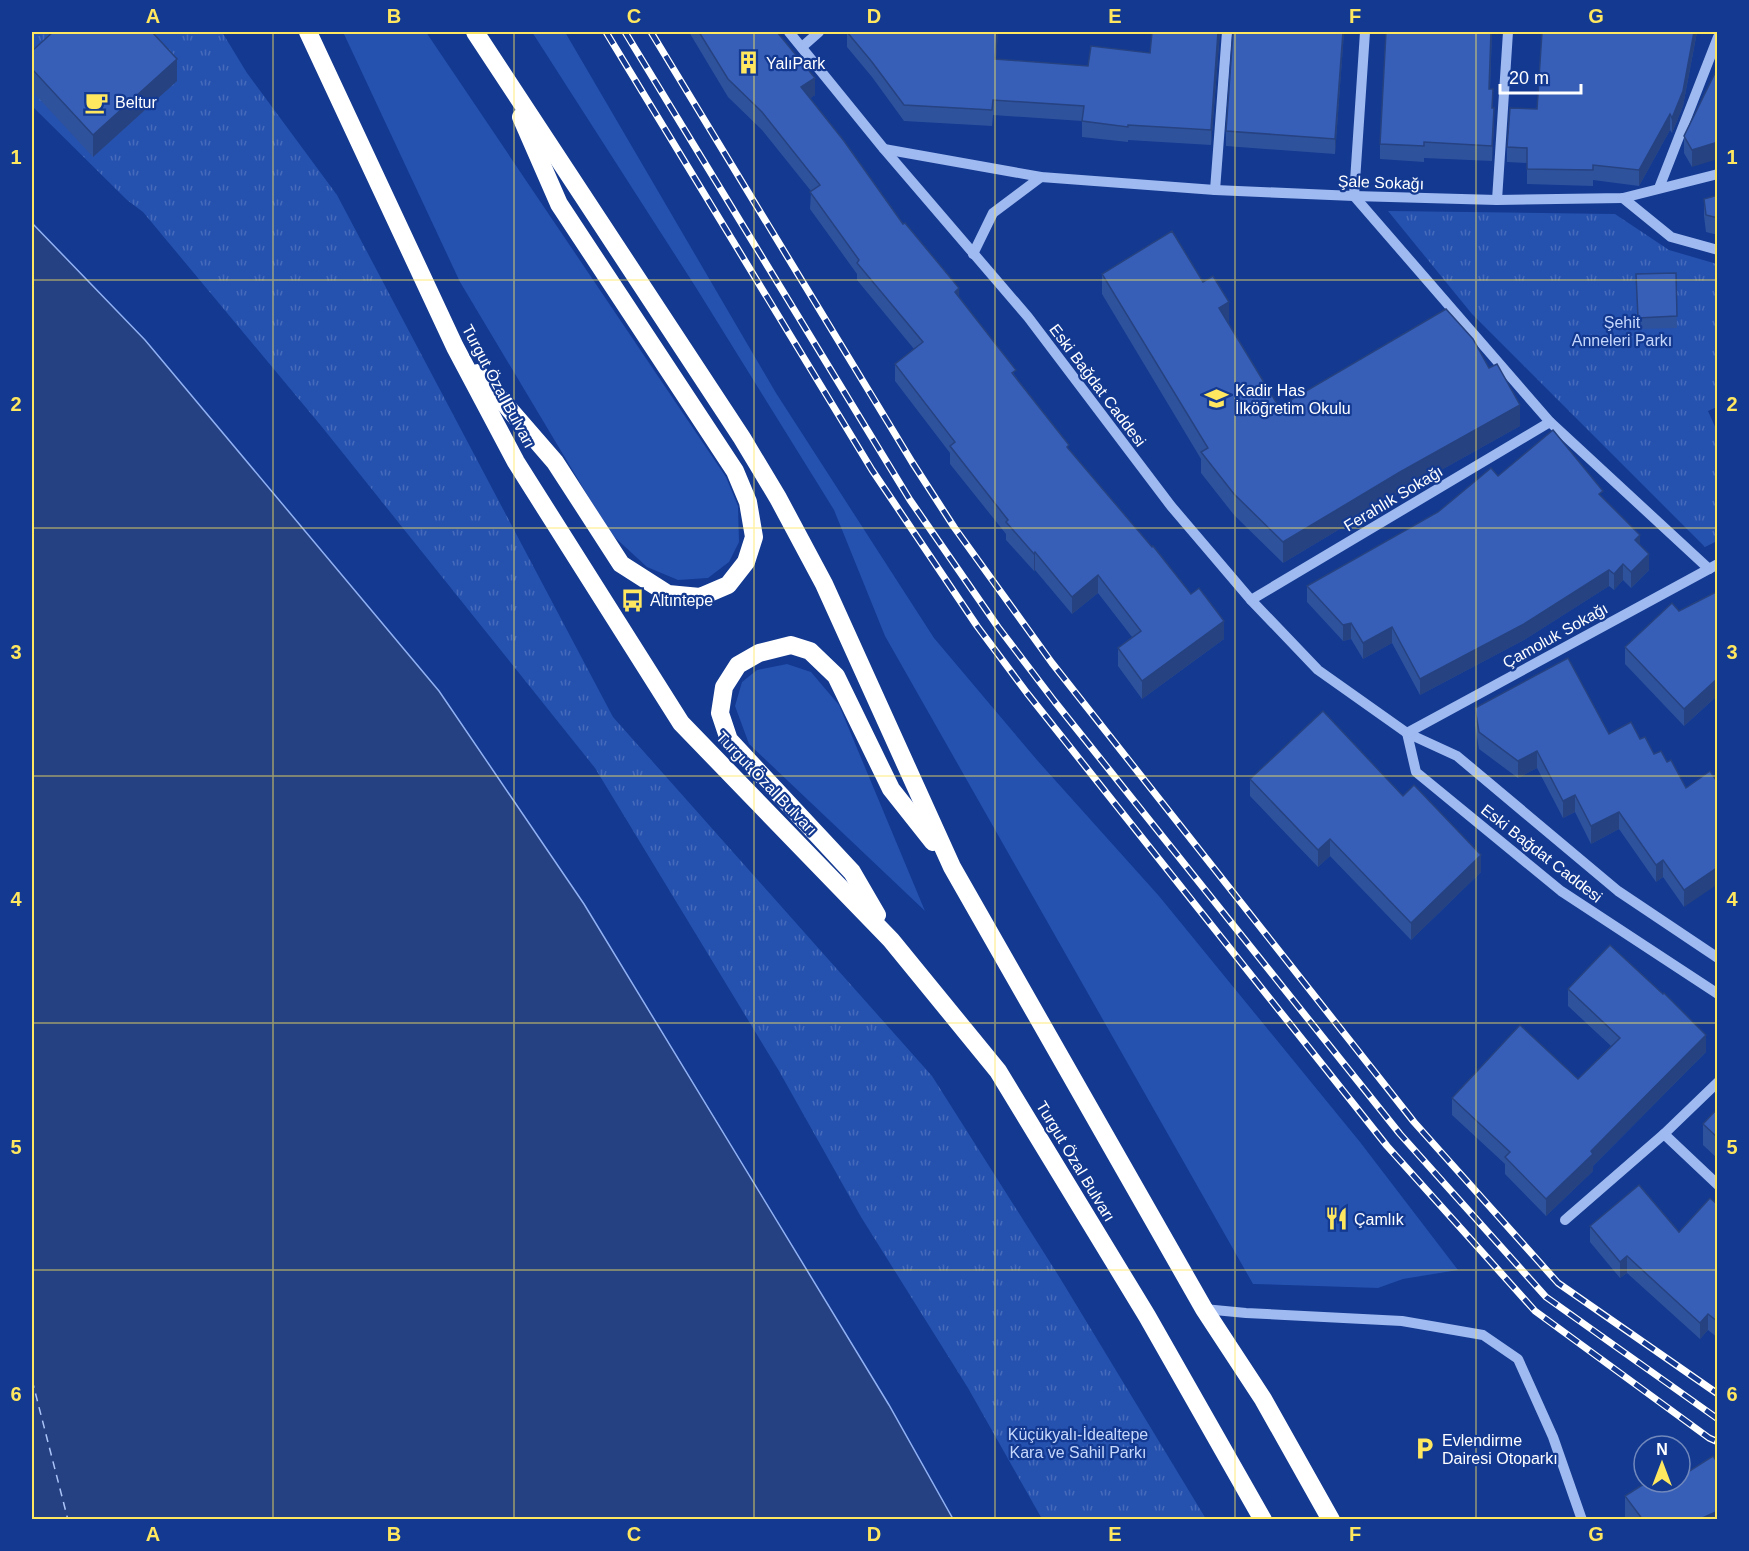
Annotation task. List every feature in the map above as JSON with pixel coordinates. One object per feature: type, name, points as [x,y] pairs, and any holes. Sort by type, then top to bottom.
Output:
[{"type":"highway","name":"Turgut Özal Bulvarı","points":[[308,32],[455,347],[516,462],[681,723],[891,940],[998,1071],[1147,1316],[1263,1520]]},
{"type":"highway","points":[[475,32],[742,438],[778,498],[824,584],[952,867],[1204,1309],[1263,1399],[1331,1520]]},
{"type":"highway","points":[[455,347],[555,462],[621,564],[668,594],[700,597],[728,585],[746,562],[753,537],[748,502],[735,471],[560,204],[501,71]]},
{"type":"highway","points":[[891,940],[852,872],[729,740],[720,713],[724,687],[738,665],[759,653],[791,645],[810,651],[828,667],[836,676],[891,789],[952,867]]},
{"type":"street","name":"Eski Bağdat Caddesi","points":[[789,32],[1028,317],[1171,506],[1251,600],[1318,670],[1407,733],[1457,756],[1618,891],[1718,958]]},
{"type":"street","points":[[802,46],[819,32]]},
{"type":"street","points":[[1215,190],[1227,32]]},
{"type":"street","points":[[1365,32],[1354,196],[1550,422],[1713,567]]},
{"type":"street","points":[[1497,200],[1508,32]]},
{"type":"street","points":[[1659,188],[1718,37]]},
{"type":"street","name":"Şale Sokağı","points":[[884,148],[1041,177],[1215,190],[1354,196],[1497,200],[1623,198],[1718,174]]},
{"type":"street","points":[[973,254],[993,213],[1041,177]]},
{"type":"street","points":[[1623,198],[1671,237],[1718,250]]},
{"type":"street","name":"Ferahlık Sokağı","points":[[1251,600],[1550,422]]},
{"type":"street","name":"Çamoluk Sokağı","points":[[1407,733],[1713,567]]},
{"type":"street","name":"Eski Bağdat Caddesi","points":[[1407,733],[1416,772],[1561,891],[1718,994]]},
{"type":"street","points":[[1565,1220],[1664,1134],[1718,1082]]},
{"type":"street","points":[[1664,1134],[1718,1185]]},
{"type":"street","points":[[1204,1309],[1402,1321],[1483,1335],[1518,1359],[1552,1437],[1582,1520]]},
{"type":"green space","name":"Küçükyalı-İdealtepe Kara ve Sahil Parkı","points":[[32,32],[222,32],[247,73],[337,195],[613,717],[932,1076],[1060,1278],[1206,1519],[1042,1519],[968,1388],[861,1217],[779,1071],[595,768],[322,427],[143,212],[127,200],[32,106]]},
{"type":"green space","points":[[343,32],[426,32],[726,477],[738,506],[739,542],[729,562],[708,578],[678,580],[647,567],[610,533],[460,282]]},
{"type":"green space","points":[[532,32],[565,32],[776,393],[934,638],[1037,760],[1159,896],[1360,1142],[1458,1270],[1403,1279],[1378,1288],[1253,1284],[885,636],[834,510],[695,286]]},
{"type":"green space","name":"Şehit Anneleri Parkı","points":[[1388,211],[1615,214],[1669,250],[1717,264],[1717,407],[1708,411],[1717,431],[1717,541],[1705,547],[1472,314]]},
{"type":"green space","points":[[787,664],[811,672],[839,705],[925,911],[749,744],[735,706],[742,682],[757,670]]},
{"type":"shaded area","points":[[32,223],[145,340],[439,691],[584,904],[889,1405],[953,1519],[32,1519]]},
{"type":"building","name":"Beltur","points":[[53,32],[152,32],[177,59],[93,135],[32,69],[32,51]]},
{"type":"building","points":[[699,32],[777,32],[815,78],[801,87],[844,141],[903,224],[905,223],[959,288],[955,292],[1016,370],[1012,373],[1069,445],[1067,447],[1153,546],[1191,594],[1199,588],[1224,621],[1142,681],[1118,648],[1141,631],[1098,575],[1072,597],[1035,552],[1034,554],[1006,522],[1008,520],[950,446],[955,442],[895,364],[923,342],[857,263],[859,260],[810,192],[820,185],[762,112],[728,79]]},
{"type":"building","points":[[847,32],[997,32],[995,59],[1088,66],[1091,46],[1150,53],[1152,32],[1218,32],[1211,130],[1128,125],[1128,127],[1082,121],[1084,106],[993,100],[992,110],[904,105]]},
{"type":"building","points":[[1233,32],[1343,32],[1335,139],[1226,131]]},
{"type":"building","points":[[1386,32],[1491,32],[1489,89],[1493,89],[1492,108],[1494,108],[1492,146],[1424,142],[1424,146],[1380,144]]},
{"type":"building","points":[[1542,32],[1694,32],[1683,91],[1672,118],[1670,114],[1639,170],[1593,165],[1593,170],[1527,169],[1527,148],[1507,147],[1510,108],[1537,109]]},
{"type":"building","points":[[1718,67],[1718,142],[1692,150],[1684,136]]},
{"type":"building","points":[[1718,195],[1718,218],[1706,215],[1704,199]]},
{"type":"building","points":[[1172,231],[1203,282],[1213,276],[1229,302],[1219,308],[1279,407],[1446,309],[1473,339],[1489,368],[1497,364],[1520,405],[1400,472],[1283,542],[1234,494],[1201,452],[1208,448],[1102,274]]},
{"type":"building","points":[[1676,273],[1677,316],[1638,318],[1636,274]]},
{"type":"building","points":[[1553,430],[1603,491],[1599,494],[1640,535],[1635,540],[1649,554],[1631,572],[1623,564],[1614,574],[1609,570],[1524,624],[1420,679],[1392,627],[1363,643],[1351,623],[1343,625],[1307,586],[1438,512],[1491,468],[1498,476]]},
{"type":"building","points":[[1718,591],[1718,678],[1684,709],[1625,647],[1672,603],[1679,611]]},
{"type":"building","points":[[1568,658],[1609,734],[1631,722],[1640,739],[1645,737],[1654,754],[1661,751],[1667,762],[1671,760],[1686,788],[1710,771],[1718,783],[1718,867],[1684,890],[1663,860],[1656,865],[1619,812],[1591,826],[1575,795],[1563,801],[1537,751],[1518,761],[1479,732],[1475,708]]},
{"type":"building","points":[[1323,711],[1403,796],[1414,785],[1481,855],[1411,923],[1330,839],[1318,850],[1250,779]]},
{"type":"building","points":[[1610,945],[1664,993],[1706,1035],[1591,1151],[1593,1154],[1546,1199],[1505,1157],[1510,1152],[1452,1098],[1520,1025],[1578,1079],[1620,1038],[1568,989]]},
{"type":"building","points":[[1718,1108],[1718,1138],[1703,1124]]},
{"type":"building","points":[[1639,1185],[1679,1232],[1710,1198],[1718,1205],[1718,1322],[1708,1314],[1700,1323],[1627,1256],[1620,1262],[1590,1226]]},
{"type":"building","points":[[1713,1456],[1718,1463],[1718,1511],[1698,1520],[1643,1520],[1625,1496],[1632,1492],[1632,1494],[1692,1494],[1692,1470]]},
{"type":"ferry route","points":[[32,1380],[68,1520]]},
{"type":"railway","points":[[606,32],[872,470],[977,626],[1027,693],[1387,1146],[1535,1311],[1709,1438],[1718,1442]]},
{"type":"railway","points":[[625,32],[910,500],[998,627],[1055,702],[1400,1134],[1546,1297],[1718,1419]]},
{"type":"railway","points":[[651,32],[912,462],[954,527],[1052,663],[1414,1122],[1558,1283],[1718,1394]]},
{"type":"place","name":"YalıPark","points":[[748,63]]},
{"type":"place","name":"Beltur","points":[[97,102]]},
{"type":"place","name":"Kadir Has İlköğretim Okulu","points":[[1217,399]]},
{"type":"place","name":"Altıntepe","points":[[632,600]]},
{"type":"place","name":"Çamlık","points":[[1336,1219]]},
{"type":"place","name":"Evlendirme Dairesi Otoparkı","points":[[1424,1449]]}]
